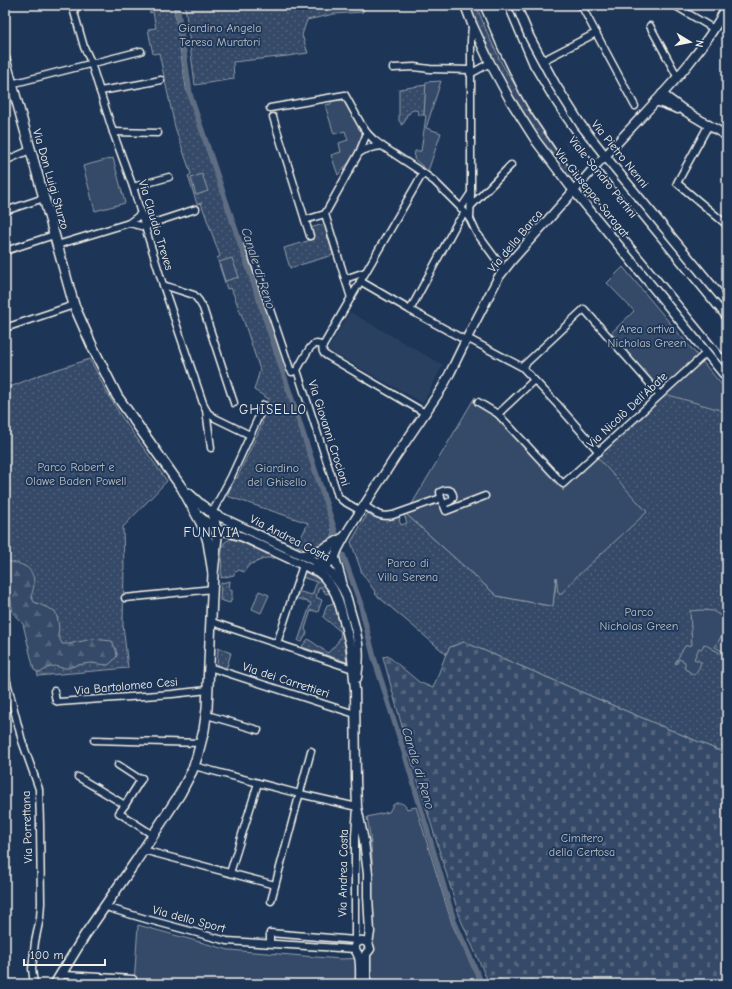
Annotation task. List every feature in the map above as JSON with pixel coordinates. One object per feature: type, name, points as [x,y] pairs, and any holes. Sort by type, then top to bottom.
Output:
[{"type":"highway","name":"Viale Sandro Pertini","points":[[486,5],[525,90],[563,149],[727,349]]},
{"type":"highway","name":"Viale Sandro Pertini","points":[[497,5],[524,69],[556,121],[585,161],[727,334]]},
{"type":"main road","name":"Via Don Luigi Sturzo","points":[[5,59],[74,306],[117,396],[182,488],[197,515]]},
{"type":"main road","name":"Via Don Luigi Sturzo","points":[[182,488],[212,513]]},
{"type":"main road","points":[[55,984],[61,972],[180,794],[194,766],[207,715],[213,573],[217,540],[212,513]]},
{"type":"main road","points":[[197,515],[205,531],[213,573]]},
{"type":"street","points":[[72,7],[85,5]]},
{"type":"street","name":"Via Giuseppe Saragat","points":[[465,5],[490,63],[532,136],[550,161],[576,188],[727,378]]},
{"type":"street","name":"Via Pietro Nenni","points":[[516,5],[530,38],[554,84],[574,114],[605,156],[727,304]]},
{"type":"street","points":[[581,5],[635,106]]},
{"type":"street","points":[[674,5],[714,29]]},
{"type":"street","name":"Via della Barca","points":[[335,558],[344,537],[442,388],[492,289],[504,270],[516,254],[662,94],[699,50],[714,29],[724,19],[727,6]]},
{"type":"street","name":"Via Claudio Treves","points":[[72,7],[84,47],[91,63],[113,132],[133,187],[163,284],[206,410],[211,448]]},
{"type":"street","points":[[470,218],[470,72],[472,24]]},
{"type":"street","points":[[650,26],[677,76]]},
{"type":"street","points":[[542,61],[596,33]]},
{"type":"street","points":[[11,84],[141,51]]},
{"type":"street","points":[[393,68],[414,67],[470,72],[490,63]]},
{"type":"street","points":[[100,91],[161,80]]},
{"type":"street","points":[[662,94],[708,126],[727,136]]},
{"type":"street","points":[[270,108],[345,96],[367,133],[382,146],[434,181],[470,218],[476,232],[504,270]]},
{"type":"street","points":[[656,101],[685,111]]},
{"type":"street","points":[[273,117],[310,236]]},
{"type":"street","points":[[708,126],[677,183],[727,225]]},
{"type":"street","points":[[113,132],[158,133]]},
{"type":"street","points":[[305,220],[325,214],[359,153],[367,133]]},
{"type":"street","points":[[359,153],[382,146]]},
{"type":"street","points":[[5,161],[30,150]]},
{"type":"street","points":[[471,206],[511,165]]},
{"type":"street","points":[[423,173],[322,350],[329,357],[425,413]]},
{"type":"street","points":[[133,187],[169,177]]},
{"type":"street","points":[[471,193],[475,196],[482,196]]},
{"type":"street","points":[[410,310],[463,211],[471,193]]},
{"type":"street","points":[[5,211],[44,198]]},
{"type":"street","points":[[129,222],[145,227],[196,208]]},
{"type":"street","points":[[57,245],[129,222],[141,214],[145,219],[153,223]]},
{"type":"street","points":[[325,214],[351,298]]},
{"type":"street","points":[[5,251],[54,235]]},
{"type":"street","name":"Via Giovanni Crocioni","points":[[248,244],[290,369],[292,372],[297,370],[338,496],[343,501],[385,516],[442,501],[446,511],[485,496]]},
{"type":"street","points":[[345,279],[366,272]]},
{"type":"street","points":[[360,281],[410,310],[522,367],[598,452]]},
{"type":"street","points":[[163,284],[194,295],[199,301],[203,308],[234,403]]},
{"type":"street","points":[[5,328],[74,306]]},
{"type":"street","points":[[522,367],[584,310],[660,395]]},
{"type":"street","points":[[297,370],[311,347],[317,344],[323,346]]},
{"type":"street","name":"Via Nicolò Dell'Abate","points":[[498,414],[563,484],[706,353]]},
{"type":"street","points":[[478,402],[498,414],[534,380]]},
{"type":"street","points":[[212,513],[231,477],[264,405]]},
{"type":"street","points":[[206,410],[215,418],[250,435]]},
{"type":"street","name":"Via Andrea Costa","points":[[212,513],[323,565],[337,579],[344,591],[356,630],[359,647],[359,662],[355,690]]},
{"type":"street","name":"Via Andrea Costa","points":[[197,515],[216,529],[243,537],[318,572],[333,589],[338,600],[350,644],[355,690],[357,807],[355,836],[360,946],[360,984]]},
{"type":"street","name":"Via della Barca","points":[[303,555],[312,553],[344,537]]},
{"type":"street","name":"Via della Barca","points":[[324,577],[323,556],[334,543]]},
{"type":"street","points":[[311,569],[329,563],[335,558],[344,591]]},
{"type":"street","points":[[277,643],[303,565]]},
{"type":"street","points":[[125,598],[213,589]]},
{"type":"street","points":[[212,622],[353,669]]},
{"type":"street","name":"Via dei Carrettieri","points":[[209,667],[355,714]]},
{"type":"street","name":"Via Porrettana","points":[[5,674],[22,741],[34,771],[39,789],[41,903],[32,969],[34,984]]},
{"type":"street","name":"Via Bartolomeo Cesi","points":[[54,691],[56,701],[59,702],[208,690]]},
{"type":"street","points":[[207,715],[258,730]]},
{"type":"street","points":[[94,740],[201,743]]},
{"type":"street","points":[[271,900],[311,751]]},
{"type":"street","points":[[118,765],[141,779],[119,813],[153,835]]},
{"type":"street","points":[[194,766],[300,794],[357,807]]},
{"type":"street","points":[[78,777],[124,805]]},
{"type":"street","points":[[230,873],[258,783]]},
{"type":"street","name":"Via Andrea Costa","points":[[357,807],[368,874],[368,896],[360,946],[366,984]]},
{"type":"street","points":[[143,850],[275,886]]},
{"type":"street","name":"Via dello Sport","points":[[105,906],[146,920],[227,941],[308,946],[360,946]]},
{"type":"street","points":[[270,943],[270,933],[309,936],[360,946]]},
{"type":"street","points":[[308,946],[309,936]]},
{"type":"street","points":[[61,972],[65,975],[133,979]]},
{"type":"shaded area","points":[[350,312],[443,365],[423,403],[328,350]]},
{"type":"green space","name":"Giardino del Ghisello","points":[[149,5],[174,5],[186,88],[304,438],[331,525],[333,536],[316,547],[308,549],[297,546],[308,523],[227,496],[263,422],[259,421],[269,399],[254,390],[260,370],[231,288],[227,289],[217,258],[220,256],[201,203],[197,204],[188,176],[191,174],[175,127],[159,53],[153,54],[148,29],[156,28],[153,12],[150,13]]},
{"type":"green space","name":"Giardino Angela Teresa Muratori","points":[[185,5],[366,5],[363,12],[334,14],[307,20],[302,35],[308,53],[233,62],[234,79],[195,85]]},
{"type":"green space","points":[[467,5],[476,5],[502,64],[555,148],[577,176],[570,183],[557,166],[499,75]]},
{"type":"green space","points":[[441,81],[426,128],[441,133],[428,171],[414,159],[415,151],[421,151],[426,116],[424,115],[426,82]]},
{"type":"green space","points":[[426,85],[424,115],[419,115],[418,111],[412,110],[409,114],[407,114],[405,121],[401,125],[399,121],[399,89]]},
{"type":"green space","points":[[343,100],[359,125],[362,132],[362,138],[358,149],[338,175],[331,155],[341,152],[339,143],[348,140],[345,131],[334,134],[325,105],[331,104],[331,101]]},
{"type":"green space","points":[[113,158],[125,203],[95,211],[83,166]]},
{"type":"green space","points":[[202,174],[208,191],[196,195],[191,178]]},
{"type":"green space","points":[[324,224],[333,255],[290,268],[284,248],[314,239],[310,228]]},
{"type":"green space","points":[[232,258],[239,277],[225,281],[219,262]]},
{"type":"green space","name":"Area ortiva Nicholas Green","points":[[623,267],[727,391],[727,413],[665,394],[610,334],[634,311],[607,283]]},
{"type":"green space","name":"Parco Robert e Olawe Baden Powell","points":[[90,359],[106,391],[121,416],[167,481],[123,527],[123,625],[128,668],[38,676],[26,625],[5,589],[5,389],[42,374]]},
{"type":"green space","name":"Parco Nicholas Green","points":[[664,393],[727,408],[727,754],[464,642],[450,647],[446,654],[375,594],[376,593],[362,573],[351,542],[368,513],[383,520],[399,516],[401,525],[407,523],[404,515],[406,514],[497,596],[552,606],[555,592],[564,485]]},
{"type":"green space","points":[[475,397],[539,458],[563,484],[563,491],[564,485],[596,456],[647,512],[577,576],[560,595],[556,577],[553,606],[497,596],[406,514]]},
{"type":"green space","points":[[230,539],[239,541],[275,558],[266,558],[249,565],[244,572],[239,570],[234,573],[234,575],[221,578],[222,548],[225,542]]},
{"type":"green space","points":[[5,560],[24,566],[32,573],[34,584],[31,596],[34,602],[55,611],[59,629],[58,635],[62,644],[92,639],[112,641],[117,656],[112,662],[108,665],[90,663],[68,668],[55,666],[47,668],[40,673],[34,670],[23,624],[13,613],[5,577]]},
{"type":"green space","points":[[304,572],[319,580],[330,593],[326,594],[321,587],[319,587],[316,597],[322,600],[318,612],[311,610],[305,629],[307,633],[302,642],[298,641],[311,603],[295,598],[297,591],[312,595],[317,582],[302,577]]},
{"type":"green space","points":[[230,581],[229,590],[232,590],[232,598],[230,603],[220,600],[221,583]]},
{"type":"green space","points":[[259,591],[269,595],[261,613],[252,609]]},
{"type":"green space","points":[[334,603],[344,640],[347,662],[302,647],[308,639],[328,653],[337,643],[341,634],[340,631],[323,617],[327,605]]},
{"type":"green space","points":[[690,611],[713,611],[727,620],[727,627],[715,647],[727,654],[727,657],[704,644],[702,649],[699,648],[694,659],[701,662],[694,675],[684,668],[685,662],[679,659],[676,664],[675,663],[685,646],[692,645]]},
{"type":"green space","name":"Cimitero della Certosa","points":[[464,642],[727,754],[727,984],[489,984],[460,918],[409,752],[383,657],[388,656],[419,682],[433,688],[450,647]]},
{"type":"green space","points":[[218,648],[231,653],[226,670],[217,667]]},
{"type":"green space","points":[[396,803],[403,804],[407,809],[416,807],[452,924],[480,984],[134,984],[138,925],[229,950],[341,959],[369,958],[372,905],[372,852],[367,817],[389,812]]},
{"type":"waterway","name":"Canale di Reno","points":[[177,5],[192,101],[336,534]]},
{"type":"waterway","name":"Canale di Reno","points":[[343,555],[360,602],[374,658],[406,758],[454,921],[482,984]]},
{"type":"district","name":"GHISELLO","points":[[273,409]]},
{"type":"district","name":"FUNIVIA","points":[[212,532]]},
{"type":"park label","name":"Parco di Villa Serena","points":[[408,570]]}]
